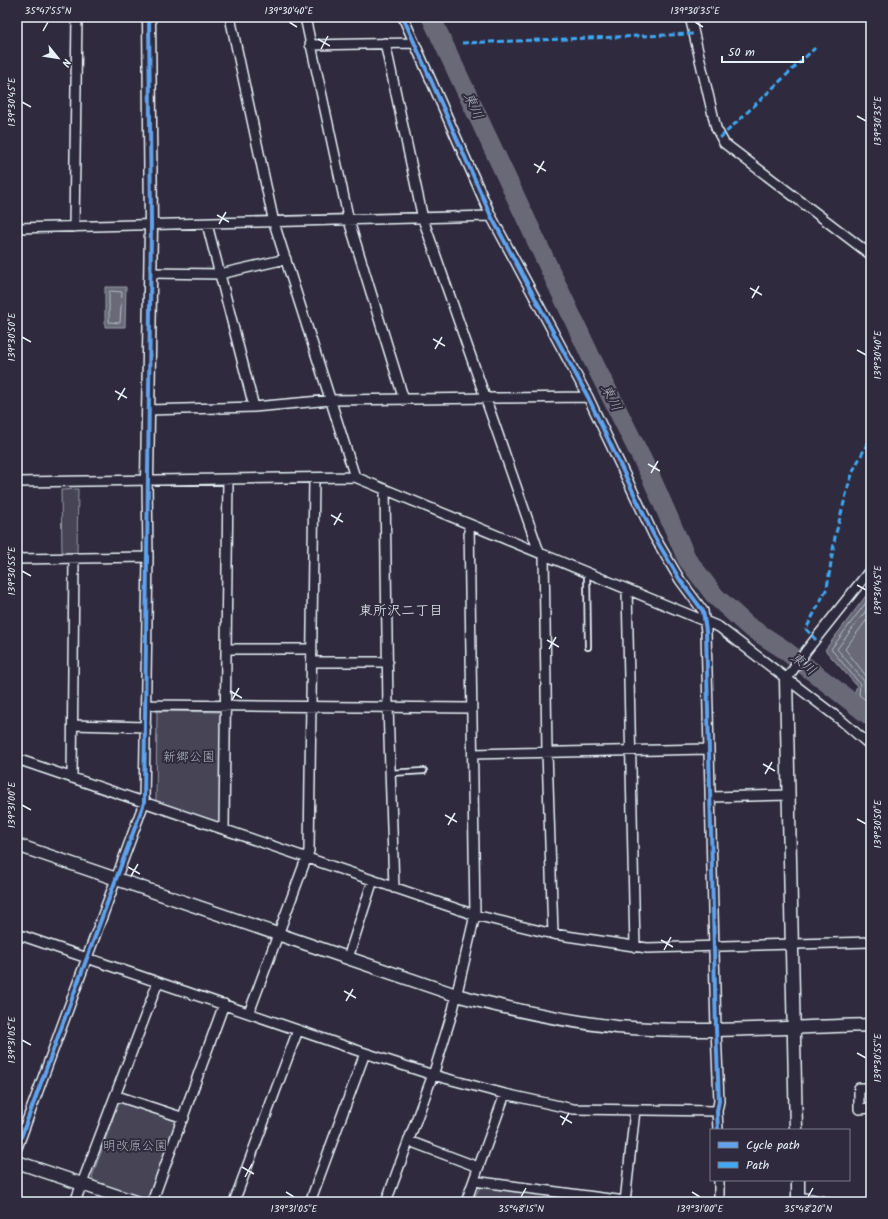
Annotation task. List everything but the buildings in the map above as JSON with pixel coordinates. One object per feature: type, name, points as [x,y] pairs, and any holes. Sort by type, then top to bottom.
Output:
[{"type":"street","points":[[74,227],[78,17]]},
{"type":"street","points":[[17,1148],[144,803],[147,705],[147,480],[151,273],[149,17]]},
{"type":"street","points":[[230,17],[274,223],[355,477]]},
{"type":"street","points":[[305,17],[349,221],[404,400]]},
{"type":"street","points":[[403,17],[492,216],[588,396],[654,536],[680,580],[703,611],[705,621],[719,1101],[717,1111],[718,1129]]},
{"type":"street","points":[[690,17],[714,120],[720,138],[724,144],[871,254]]},
{"type":"street","points":[[385,43],[423,219],[542,554],[552,934]]},
{"type":"street","points":[[310,45],[414,43]]},
{"type":"street","points":[[17,228],[274,223],[492,216]]},
{"type":"street","points":[[207,224],[254,407]]},
{"type":"street","points":[[151,273],[220,274],[286,259]]},
{"type":"street","points":[[148,410],[254,407],[331,400],[487,399],[588,396]]},
{"type":"street","points":[[17,482],[355,477],[719,627],[786,680],[842,721],[871,746]]},
{"type":"street","points":[[249,1013],[309,851],[314,478]]},
{"type":"street","points":[[224,830],[228,479]]},
{"type":"street","points":[[385,489],[388,707],[394,888]]},
{"type":"street","points":[[386,1202],[433,1075],[456,995],[475,915],[469,524]]},
{"type":"street","points":[[72,778],[74,558]]},
{"type":"street","points":[[17,559],[148,558]]},
{"type":"street","points":[[796,1129],[786,680],[806,651],[871,569]]},
{"type":"street","points":[[627,590],[632,750],[635,947]]},
{"type":"street","points":[[226,649],[312,649]]},
{"type":"street","points":[[312,662],[388,662]]},
{"type":"street","points":[[147,705],[311,708],[471,708]]},
{"type":"street","points":[[73,725],[146,726]]},
{"type":"street","points":[[473,754],[708,749]]},
{"type":"street","points":[[17,759],[475,915],[552,934],[635,947],[792,945],[871,942]]},
{"type":"street","points":[[710,797],[789,796]]},
{"type":"street","points":[[17,845],[456,995],[525,1013],[617,1027],[716,1029],[871,1025]]},
{"type":"street","points":[[348,958],[373,880]]},
{"type":"street","points":[[17,934],[365,1053],[433,1075],[505,1094],[573,1110],[717,1111]]},
{"type":"street","points":[[75,1202],[117,1096],[158,982]]},
{"type":"street","points":[[152,1202],[184,1118],[224,1004]]},
{"type":"street","points":[[234,1202],[298,1030]]},
{"type":"street","points":[[310,1202],[365,1053]]},
{"type":"street","points":[[871,1088],[859,1088],[859,1109],[871,1108]]},
{"type":"street","points":[[466,1202],[505,1094]]},
{"type":"street","points":[[117,1096],[184,1118]]},
{"type":"street","points":[[474,1181],[625,1201],[636,1110]]},
{"type":"street","points":[[409,1141],[478,1168]]},
{"type":"street","points":[[17,1162],[136,1202]]},
{"type":"street","points":[[718,1181],[719,1202]]},
{"type":"street","points":[[798,1181],[798,1199],[825,1202]]},
{"type":"lane","points":[[587,573],[588,647]]},
{"type":"lane","points":[[390,773],[424,771]]},
{"type":"green space","points":[[78,489],[77,553],[62,553],[61,490]]},
{"type":"green space","name":"新郷公園","points":[[157,711],[221,712],[221,819],[217,822],[156,802]]},
{"type":"green space","name":"明改原公園","points":[[119,1101],[177,1120],[149,1195],[146,1199],[94,1181],[92,1177]]},
{"type":"green space","points":[[480,1187],[597,1202],[472,1202]]},
{"type":"water","points":[[105,287],[126,287],[125,327],[105,327]]},
{"type":"water","points":[[871,589],[871,709],[853,696],[857,686],[825,650]]},
{"type":"waterway","name":"東川","points":[[431,17],[591,357],[651,477],[687,559],[715,596],[748,626],[782,648],[871,717]]},
{"type":"marked path","points":[[462,43],[693,34]]},
{"type":"marked path","points":[[720,138],[815,48]]},
{"type":"marked path","points":[[816,640],[806,629],[827,588],[835,537],[849,483],[855,467],[871,437]]},
{"type":"cycle path","points":[[17,1148],[144,803],[151,226],[149,17]]},
{"type":"cycle path","points":[[403,17],[491,216],[588,397],[654,536],[680,580],[703,611],[706,631],[719,1101],[717,1111],[718,1129]]},
{"type":"district","name":"東所沢二丁目","points":[[401,611]]}]
